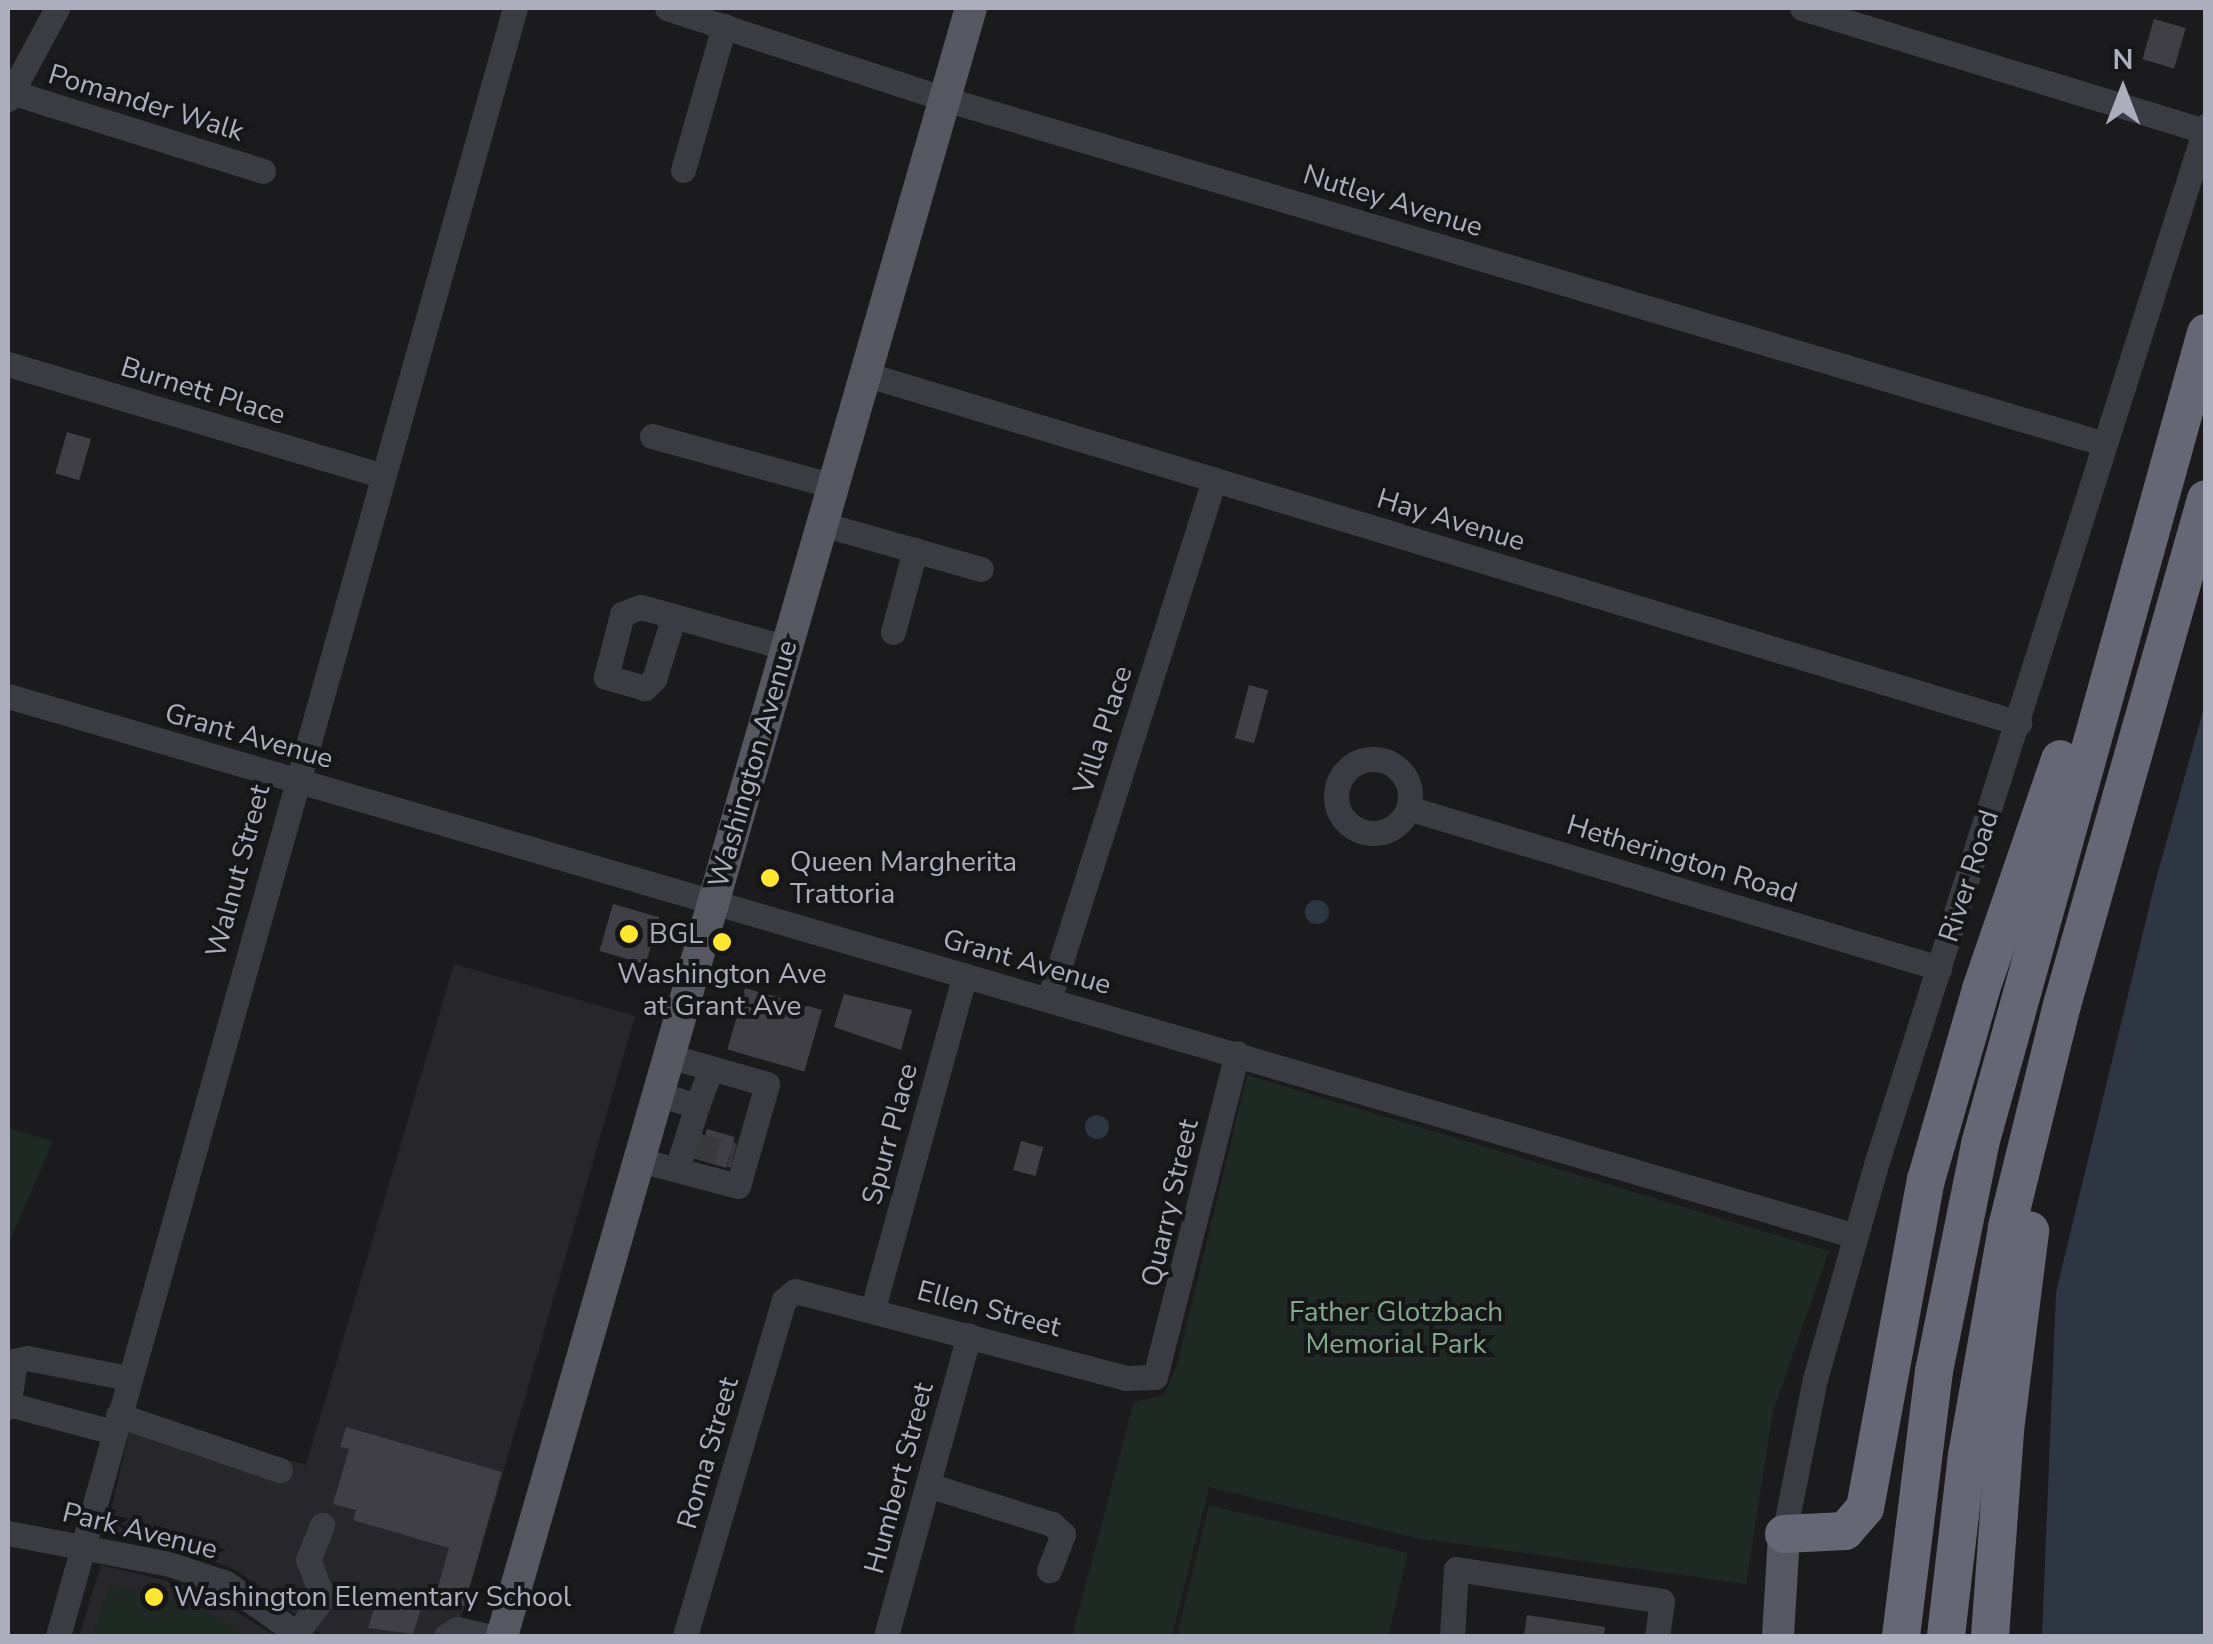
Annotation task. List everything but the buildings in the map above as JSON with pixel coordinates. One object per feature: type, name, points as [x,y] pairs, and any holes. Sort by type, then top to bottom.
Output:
[{"type":"highway","points":[[1901,1636],[1928,1410],[1963,1218],[2018,994],[2206,333]]},
{"type":"highway","points":[[1784,1534],[1845,1531],[1866,1508],[1911,1243],[1947,1104],[2075,714],[2162,485]]},
{"type":"highway","points":[[1946,1636],[1989,1321],[2062,1005],[2206,499]]},
{"type":"highway","points":[[1990,1636],[2008,1400],[2062,1005]]},
{"type":"main road","name":"Washington Avenue","points":[[502,1636],[971,8]]},
{"type":"main road","name":"River Road","points":[[1778,1636],[1784,1534]]},
{"type":"street","points":[[9,96],[57,8]]},
{"type":"street","name":"Walnut Street","points":[[58,1636],[294,780],[516,8]]},
{"type":"street","name":"Nutley Avenue","points":[[667,8],[945,99],[2104,444]]},
{"type":"street","points":[[1802,8],[2205,128]]},
{"type":"street","points":[[683,170],[724,26]]},
{"type":"street","name":"Pomander Walk","points":[[9,96],[263,171]]},
{"type":"street","name":"River Road","points":[[1784,1534],[1806,1417],[1856,1236],[2205,128]]},
{"type":"street","name":"Burnett Place","points":[[8,364],[381,475]]},
{"type":"street","name":"Hay Avenue","points":[[866,374],[2019,723]]},
{"type":"street","points":[[652,436],[833,486]]},
{"type":"street","name":"Villa Place","points":[[1049,999],[1214,480]]},
{"type":"street","points":[[822,524],[981,569]]},
{"type":"street","points":[[892,632],[915,550]]},
{"type":"street","points":[[674,616],[787,648]]},
{"type":"street","name":"Grant Avenue","points":[[8,696],[712,906],[1237,1053],[1856,1236]]},
{"type":"street","name":"Hetherington Road","points":[[1408,808],[1938,968]]},
{"type":"street","name":"Spurr Place","points":[[873,1308],[965,975]]},
{"type":"street","name":"Quarry Street","points":[[1162,1366],[1237,1053]]},
{"type":"street","points":[[644,1145],[677,1169],[738,1186],[740,1156],[767,1084],[669,1056]]},
{"type":"street","points":[[677,1169],[690,1143],[697,1106],[711,1068]]},
{"type":"street","points":[[658,1094],[697,1106]]},
{"type":"street","points":[[644,1145],[690,1143]]},
{"type":"street","name":"Ellen Street","points":[[795,1291],[873,1308],[1126,1378],[1155,1377],[1162,1366]]},
{"type":"street","name":"Roma Street","points":[[686,1636],[784,1300],[795,1291]]},
{"type":"street","name":"Humbert Street","points":[[886,1636],[969,1335]]},
{"type":"street","points":[[128,1378],[28,1358],[15,1362],[8,1406],[115,1424],[280,1470]]},
{"type":"street","points":[[928,1486],[1052,1524],[1064,1534],[1050,1570]]},
{"type":"street","points":[[298,1635],[318,1604],[320,1588],[308,1560],[322,1525]]},
{"type":"street","name":"Park Avenue","points":[[8,1533],[81,1545],[226,1584],[298,1635]]},
{"type":"street","points":[[1452,1636],[1456,1569],[1662,1601],[1657,1636]]},
{"type":"street","points":[[446,1636],[457,1628],[486,1636]]},
{"type":"shaded area","points":[[454,964],[635,1016],[456,1636],[324,1636],[238,1571],[179,1547],[106,1532],[133,1416],[306,1465]]},
{"type":"shaded area","name":"Washington Elementary School","points":[[101,1565],[200,1589],[275,1636],[79,1636]]},
{"type":"green space","name":"Father Glotzbach Memorial Park","points":[[1247,1075],[1829,1251],[1773,1411],[1746,1584],[1416,1538],[1209,1487],[1172,1636],[1072,1636],[1134,1402],[1164,1395],[1177,1365]]},
{"type":"green space","points":[[8,1104],[9,1128],[53,1141],[8,1245]]},
{"type":"green space","points":[[1209,1505],[1408,1553],[1388,1636],[1177,1636]]},
{"type":"green space","points":[[110,1585],[187,1601],[247,1636],[92,1636]]},
{"type":"water","points":[[2205,704],[2205,1636],[2042,1636],[2056,1292],[2156,879]]},
{"type":"water","points":[[1317,900],[1329,912],[1317,924],[1305,912]]},
{"type":"water","points":[[1097,1115],[1109,1127],[1097,1139],[1085,1127]]},
{"type":"tunnel","points":[[694,1145],[734,1155]]},
{"type":"place","name":"Queen Margherita Trattoria","points":[[770,878]]},
{"type":"place","name":"BGL","points":[[629,934]]},
{"type":"place","name":"Washington Ave at Grant Ave","points":[[722,942]]},
{"type":"place","name":"Washington Elementary School","points":[[154,1597]]}]
